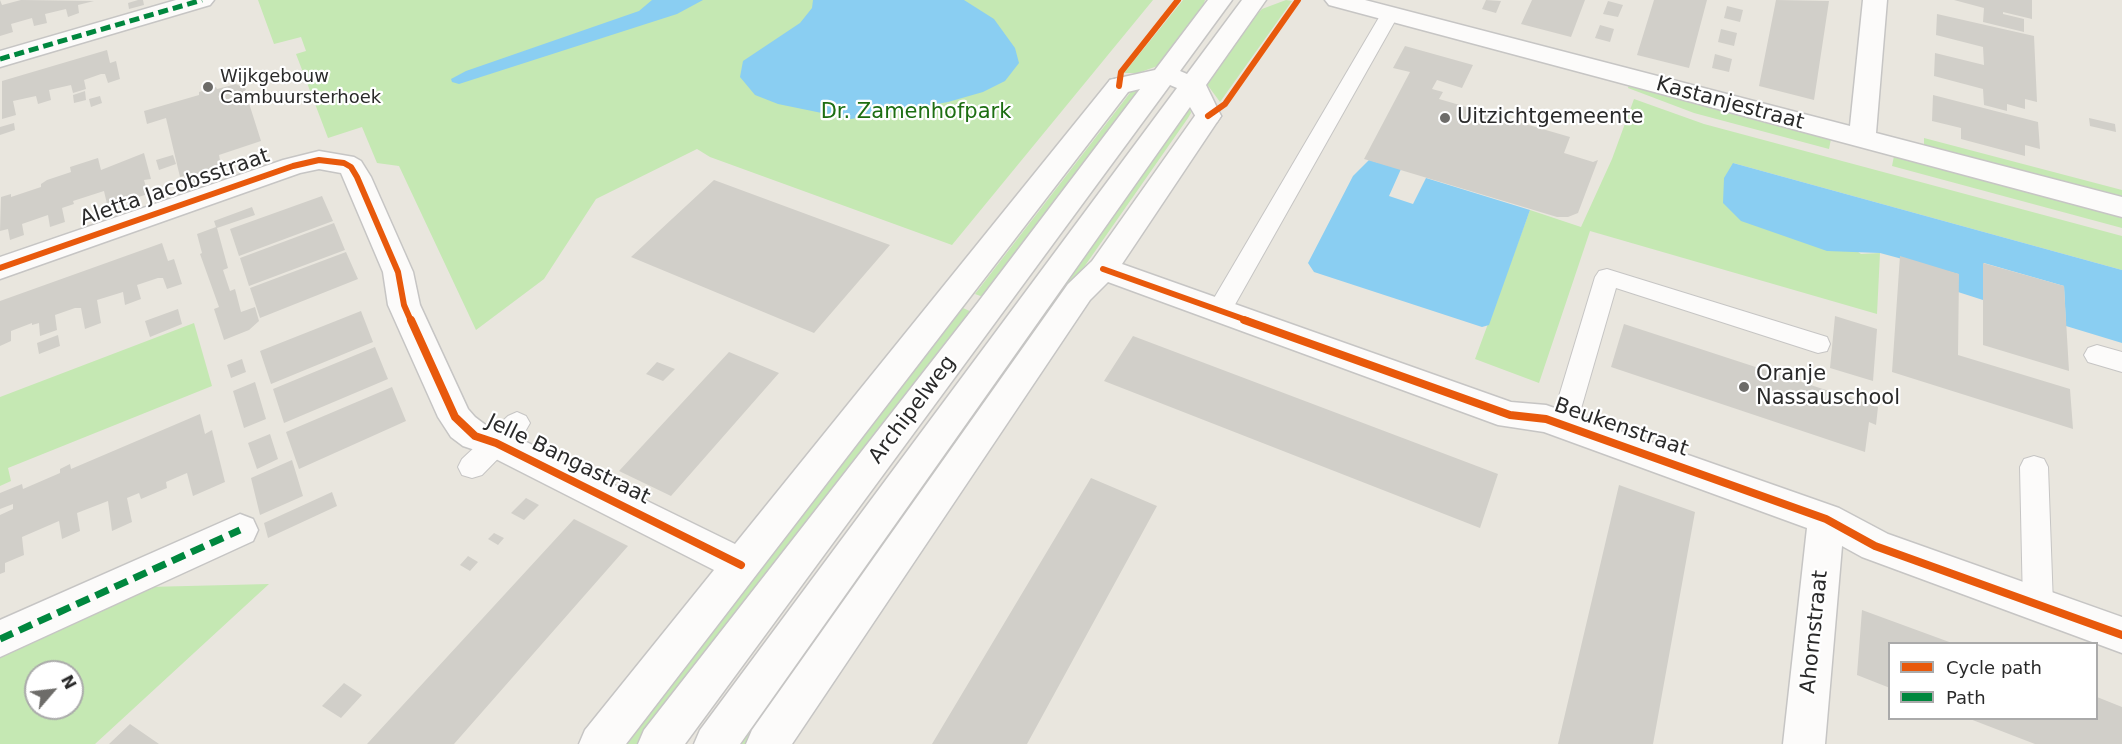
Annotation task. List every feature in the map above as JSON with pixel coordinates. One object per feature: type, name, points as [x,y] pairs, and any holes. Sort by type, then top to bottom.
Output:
[{"type":"street","points":[[0,59],[202,0]]},
{"type":"street","name":"Archipelweg","points":[[715,744],[1179,79],[1220,0]]},
{"type":"street","name":"Archipelweg","points":[[659,744],[1179,79],[1254,0]]},
{"type":"street","name":"Kastanjestraat","points":[[1337,0],[2122,207]]},
{"type":"street","points":[[1862,139],[1875,0]]},
{"type":"street","points":[[767,744],[1079,292],[1103,269],[1208,116],[1179,79]]},
{"type":"street","name":"Archipelweg","points":[[600,744],[1119,86],[1179,79]]},
{"type":"street","name":"Aletta Jacobsstraat","points":[[0,268],[305,162],[337,160],[351,167],[357,177]]},
{"type":"street","name":"Jelle Bangastraat","points":[[357,177],[398,272],[404,305],[455,417],[475,436],[507,433],[741,565]]},
{"type":"street","name":"Beukenstraat","points":[[1103,269],[1510,415],[1546,419],[1826,519],[1875,546],[2122,635]]},
{"type":"street","name":"Ahornstraat","points":[[1804,744],[1826,519]]},
{"type":"street","points":[[0,639],[240,530]]},
{"type":"lane","points":[[1220,311],[1390,14]]},
{"type":"lane","points":[[1563,426],[1607,277],[1818,344]]},
{"type":"lane","points":[[2097,355],[2122,362]]},
{"type":"lane","points":[[472,467],[507,433]]},
{"type":"lane","points":[[2034,467],[2038,605]]},
{"type":"green space","name":"Dr. Zamenhofpark","points":[[258,0],[1153,0],[952,245],[710,157],[697,149],[596,199],[544,279],[476,330],[399,166],[377,163],[362,127],[328,138],[296,54],[306,51],[301,37],[274,44]]},
{"type":"green space","points":[[1183,0],[1205,0],[1203,7],[1163,64],[1138,73],[1124,73]]},
{"type":"green space","points":[[1286,0],[1292,1],[1220,102],[1206,83],[1239,32],[1262,9]]},
{"type":"green space","points":[[1629,85],[1831,139],[1829,149],[1694,113],[1628,88]]},
{"type":"green space","points":[[1133,89],[1142,92],[986,298],[975,294]]},
{"type":"green space","points":[[1634,99],[1704,124],[2122,236],[2122,270],[1733,163],[1861,254],[1880,253],[1877,314],[1590,231],[1539,383],[1475,359],[1530,210],[1581,227],[1612,159]]},
{"type":"green space","points":[[1190,106],[1191,113],[1188,118],[1045,323],[1035,319]]},
{"type":"green space","points":[[1924,138],[2122,190],[2122,198],[1924,146]]},
{"type":"green space","points":[[1894,156],[2122,216],[2122,228],[1892,166]]},
{"type":"green space","points":[[963,308],[974,313],[644,744],[625,744]]},
{"type":"green space","points":[[194,323],[212,386],[8,468],[11,481],[0,486],[0,397]]},
{"type":"green space","points":[[1025,333],[1035,337],[748,744],[728,744]]},
{"type":"green space","points":[[269,584],[95,744],[0,744],[0,654],[147,587]]},
{"type":"water","points":[[652,0],[703,0],[677,14],[459,84],[452,82],[451,79],[466,71],[639,11]]},
{"type":"water","points":[[813,0],[964,0],[994,19],[1015,48],[1019,63],[1005,81],[983,92],[948,102],[851,119],[778,104],[755,95],[740,77],[743,61],[800,23],[812,8]]},
{"type":"water","points":[[1369,160],[1401,169],[1389,196],[1413,204],[1426,178],[1530,210],[1489,325],[1482,327],[1314,272],[1308,263],[1353,176]]},
{"type":"water","points":[[1733,163],[2122,270],[2122,343],[2066,326],[2064,286],[1984,263],[1983,300],[1958,292],[1958,274],[1880,253],[1827,251],[1741,221],[1723,203],[1724,178]]},
{"type":"building","points":[[0,0],[2,5],[21,0],[94,1],[78,5],[79,13],[68,17],[66,9],[45,14],[47,23],[34,26],[32,18],[11,24],[13,32],[0,36]]},
{"type":"building","points":[[143,0],[144,5],[129,9],[128,3]]},
{"type":"building","points":[[1486,0],[1501,1],[1496,13],[1482,9]]},
{"type":"building","points":[[1532,0],[1585,0],[1571,37],[1521,24]]},
{"type":"building","points":[[1654,0],[1707,0],[1689,68],[1637,55]]},
{"type":"building","points":[[1776,0],[1829,1],[1814,100],[1759,86]]},
{"type":"building","points":[[1954,0],[2032,0],[2032,19],[2003,12],[2003,14],[2024,19],[2024,32],[1983,22],[1984,8]]},
{"type":"building","points":[[1608,1],[1623,5],[1618,17],[1603,14]]},
{"type":"building","points":[[1727,6],[1743,10],[1740,22],[1724,18]]},
{"type":"building","points":[[1937,14],[2034,36],[2037,102],[2025,99],[2025,109],[2007,104],[2007,111],[1984,105],[1983,89],[1934,76],[1935,53],[1984,65],[1983,47],[1936,35]]},
{"type":"building","points":[[1600,25],[1614,29],[1610,42],[1595,38]]},
{"type":"building","points":[[1721,29],[1737,33],[1734,46],[1718,42]]},
{"type":"building","name":"Uitzichtgemeente","points":[[1405,46],[1473,65],[1462,88],[1437,80],[1432,89],[1443,92],[1439,99],[1570,137],[1564,153],[1593,162],[1598,160],[1578,213],[1568,217],[1557,217],[1364,159],[1410,72],[1393,68]]},
{"type":"building","points":[[107,50],[110,63],[116,61],[120,79],[108,83],[105,74],[101,74],[84,80],[86,89],[73,93],[71,85],[49,90],[51,100],[38,104],[36,96],[13,101],[16,115],[2,119],[2,81]]},
{"type":"building","points":[[1715,54],[1732,59],[1729,72],[1712,68]]},
{"type":"building","points":[[236,84],[246,89],[242,99],[247,97],[261,141],[219,155],[223,176],[187,187],[184,176],[180,177],[166,118],[147,124],[144,111],[199,95],[199,92],[216,87],[217,89]]},
{"type":"building","points":[[85,91],[86,100],[74,103],[73,95]]},
{"type":"building","points":[[1933,95],[2038,122],[2040,149],[2025,145],[2025,156],[1961,139],[1961,128],[1932,121]]},
{"type":"building","points":[[100,96],[102,103],[91,107],[89,99]]},
{"type":"building","points":[[2089,118],[2115,124],[2116,132],[2090,126]]},
{"type":"building","points":[[14,123],[15,130],[0,135],[0,127]]},
{"type":"building","points":[[144,153],[151,179],[144,180],[148,194],[135,198],[133,195],[107,204],[104,191],[73,201],[74,204],[62,208],[65,222],[50,227],[48,215],[22,224],[24,235],[10,240],[8,229],[0,231],[1,197],[11,194],[11,197],[41,187],[41,184],[47,180],[71,172],[70,167],[98,158],[101,170]]},
{"type":"building","points":[[173,155],[176,164],[159,170],[156,160]]},
{"type":"building","points":[[714,180],[890,245],[814,333],[631,257]]},
{"type":"building","points":[[322,196],[333,221],[239,256],[230,229]]},
{"type":"building","points":[[252,207],[255,215],[217,228],[228,268],[223,270],[230,291],[235,289],[241,312],[255,307],[259,321],[249,330],[224,340],[214,309],[219,307],[200,254],[202,253],[197,234],[216,227],[214,221]]},
{"type":"building","points":[[334,223],[345,250],[249,286],[240,258]]},
{"type":"building","points":[[162,243],[168,261],[174,259],[182,284],[167,289],[163,278],[158,278],[137,285],[141,299],[125,305],[123,292],[97,300],[101,323],[85,329],[81,308],[75,308],[55,315],[57,330],[40,336],[39,323],[32,325],[32,323],[11,331],[11,341],[0,346],[0,301]]},
{"type":"building","points":[[346,252],[358,279],[260,318],[250,288]]},
{"type":"building","points":[[1900,256],[1959,274],[1958,355],[2070,389],[2073,429],[1892,372]]},
{"type":"building","points":[[1983,263],[2064,286],[2069,371],[1983,345]]},
{"type":"building","points":[[178,309],[182,324],[150,337],[145,321]]},
{"type":"building","points":[[361,311],[373,342],[271,384],[260,351]]},
{"type":"building","points":[[1835,316],[1877,329],[1873,381],[1830,368]]},
{"type":"building","name":"Oranje Nassauschool","points":[[1624,324],[1878,407],[1876,425],[1869,422],[1865,452],[1611,367]]},
{"type":"building","points":[[58,335],[60,346],[39,354],[37,343]]},
{"type":"building","points":[[1133,336],[1498,474],[1480,528],[1104,381]]},
{"type":"building","points":[[375,347],[388,379],[284,423],[273,389]]},
{"type":"building","points":[[729,352],[779,373],[671,496],[619,471]]},
{"type":"building","points":[[242,359],[246,372],[231,378],[227,365]]},
{"type":"building","points":[[657,362],[675,369],[663,381],[646,374]]},
{"type":"building","points":[[255,382],[266,419],[244,428],[233,391]]},
{"type":"building","points":[[392,387],[406,421],[299,469],[286,432]]},
{"type":"building","points":[[200,414],[205,434],[212,430],[225,482],[193,496],[187,473],[166,482],[167,488],[141,499],[139,493],[127,498],[132,522],[112,531],[108,501],[77,513],[80,531],[62,539],[59,521],[22,537],[24,555],[5,563],[5,572],[0,574],[0,515],[13,509],[13,504],[0,509],[0,493],[22,484],[23,489],[60,473],[60,469],[70,464],[71,469]]},
{"type":"building","points":[[270,434],[278,459],[257,469],[248,443]]},
{"type":"building","points":[[292,460],[303,496],[260,515],[251,478]]},
{"type":"building","points":[[1091,478],[1157,506],[1027,744],[932,744]]},
{"type":"building","points":[[1619,485],[1695,512],[1653,744],[1558,744]]},
{"type":"building","points":[[332,492],[337,506],[268,538],[264,523]]},
{"type":"building","points":[[526,498],[539,505],[524,520],[511,513]]},
{"type":"building","points":[[574,519],[628,546],[454,744],[367,744]]},
{"type":"building","points":[[494,533],[504,538],[498,545],[488,539]]},
{"type":"building","points":[[468,556],[478,562],[470,571],[460,565]]},
{"type":"building","points":[[1862,610],[1949,642],[1888,642],[1888,687],[1857,675]]},
{"type":"building","points":[[344,683],[362,695],[341,718],[322,706]]},
{"type":"building","points":[[2098,697],[2122,707],[2122,744],[2035,744],[1973,720],[2098,720]]},
{"type":"building","points":[[130,724],[159,744],[109,744]]},
{"type":"marked path","points":[[0,59],[202,0]]},
{"type":"marked path","points":[[0,639],[240,530]]},
{"type":"cycle path","points":[[1119,86],[1121,72],[1178,0]]},
{"type":"cycle path","points":[[1208,116],[1225,104],[1298,0]]},
{"type":"cycle path","points":[[0,268],[293,166],[319,160],[344,163],[351,167],[357,177],[398,272],[404,305],[455,417],[463,427],[475,436],[496,443],[741,565]]},
{"type":"cycle path","points":[[1103,269],[1510,415],[1546,419],[1826,519],[1875,546],[2122,635]]},
{"type":"place","name":"Wijkgebouw Cambuursterhoek","points":[[208,87]]},
{"type":"place","name":"Uitzichtgemeente","points":[[1445,118]]},
{"type":"place","name":"Oranje Nassauschool","points":[[1744,387]]}]
